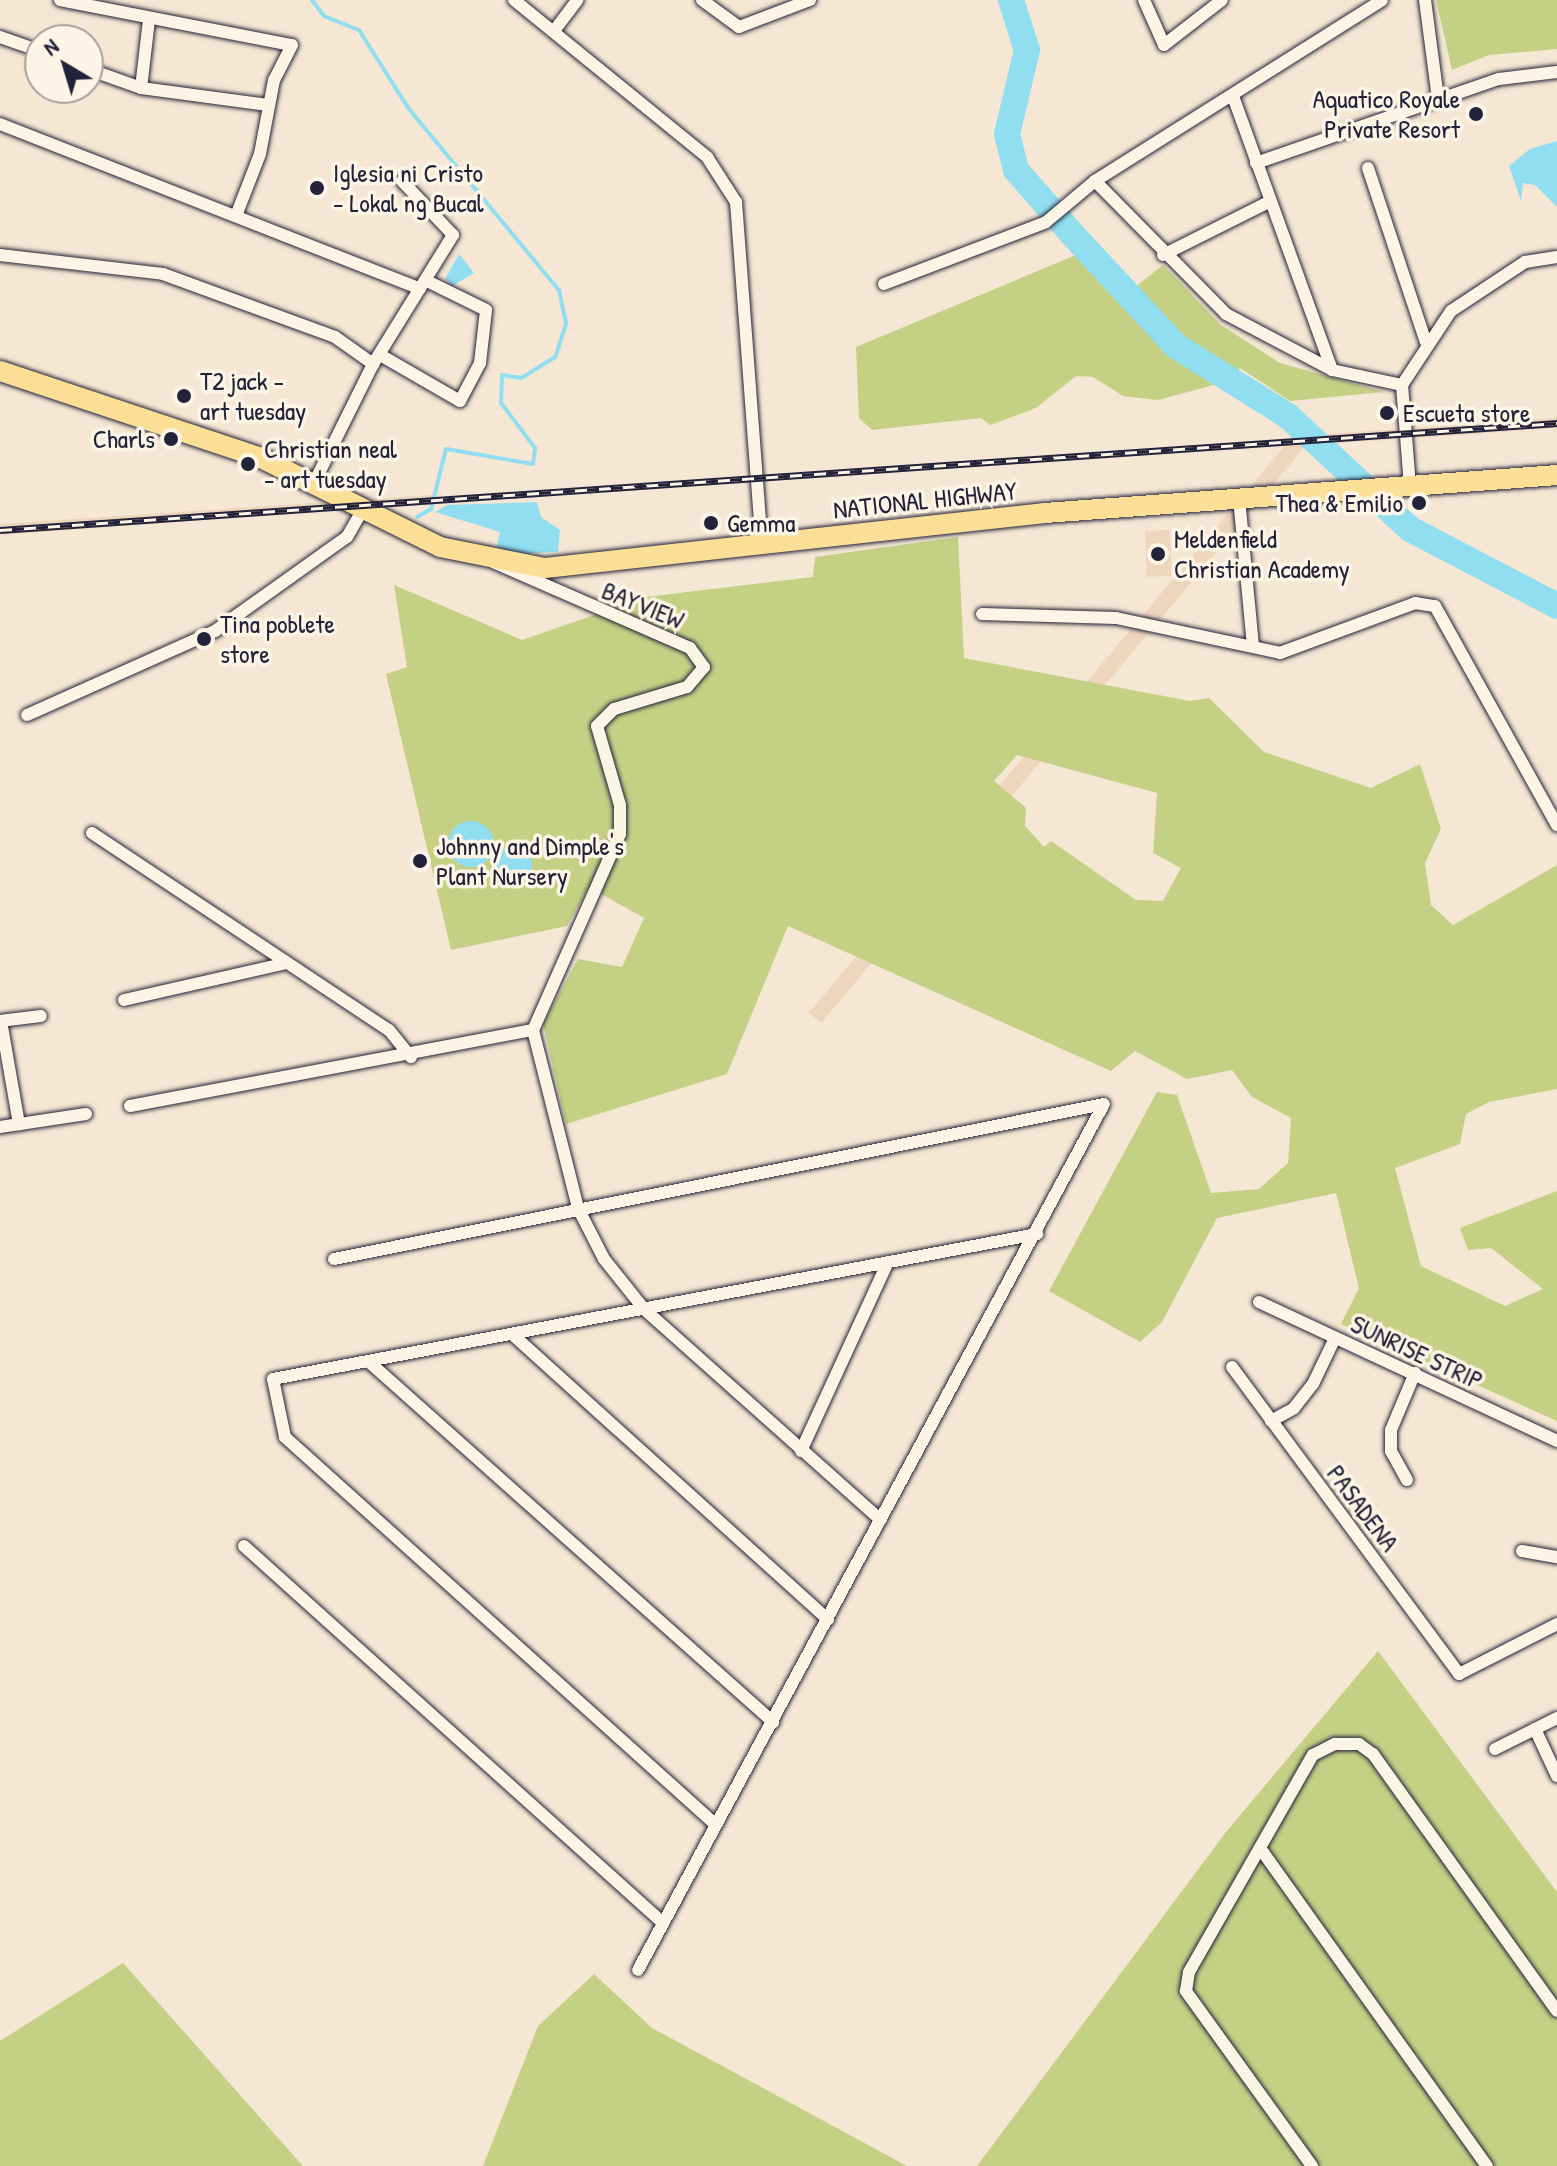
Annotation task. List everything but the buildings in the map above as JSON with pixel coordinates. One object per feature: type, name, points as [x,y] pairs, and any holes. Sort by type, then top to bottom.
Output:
[{"type":"main road","name":"NATIONAL HIGHWAY","points":[[0,371],[90,396],[314,483],[418,538],[492,561],[563,568],[1239,498],[1557,475]]},
{"type":"street","points":[[60,0],[149,20],[292,45],[268,105],[236,216]]},
{"type":"street","points":[[514,0],[707,157],[736,202],[762,545]]},
{"type":"street","points":[[554,31],[577,0]]},
{"type":"street","points":[[702,0],[739,27],[810,0]]},
{"type":"street","points":[[1144,0],[1164,45],[1222,0]]},
{"type":"street","points":[[884,284],[1046,222],[1065,201],[1095,181],[1234,99],[1382,0]]},
{"type":"street","points":[[1425,0],[1438,99]]},
{"type":"street","points":[[141,88],[149,20]]},
{"type":"street","points":[[0,37],[24,45]]},
{"type":"street","points":[[1256,163],[1499,79],[1557,72]]},
{"type":"street","points":[[104,75],[141,88],[268,105]]},
{"type":"street","points":[[1234,99],[1332,370]]},
{"type":"street","points":[[0,124],[486,310],[480,363],[460,401],[335,337],[163,274],[0,255]]},
{"type":"street","points":[[1368,168],[1426,342]]},
{"type":"street","points":[[314,483],[378,360],[453,235],[402,181]]},
{"type":"street","points":[[1095,181],[1163,255],[1226,314],[1332,370],[1402,385]]},
{"type":"street","points":[[1163,255],[1269,202]]},
{"type":"street","points":[[1410,486],[1402,385],[1426,342],[1451,311],[1525,262],[1557,257]]},
{"type":"street","points":[[1239,498],[1253,646]]},
{"type":"street","points":[[27,715],[215,631],[347,537],[364,508]]},
{"type":"street","name":"BAYVIEW","points":[[492,561],[690,648],[704,667],[687,687],[614,709],[597,726],[620,805],[620,834],[533,1030]]},
{"type":"street","points":[[982,614],[1116,618],[1280,653],[1415,603],[1435,606],[1557,825]]},
{"type":"street","points":[[92,833],[389,1030],[411,1057]]},
{"type":"street","points":[[124,1000],[287,963]]},
{"type":"street","points":[[19,1124],[0,1021],[41,1016]]},
{"type":"street","points":[[130,1106],[411,1057],[533,1030],[578,1208],[604,1259],[644,1309],[881,1520]]},
{"type":"street","points":[[334,1259],[1104,1104],[1037,1234],[638,1970]]},
{"type":"street","points":[[0,1127],[86,1114]]},
{"type":"street","points":[[716,1825],[285,1437],[273,1379],[1037,1234]]},
{"type":"street","points":[[801,1451],[888,1262]]},
{"type":"street","name":"SUNRISE STRIP","points":[[1259,1302],[1557,1441]]},
{"type":"street","points":[[512,1334],[828,1620]]},
{"type":"street","points":[[1271,1421],[1294,1408],[1313,1384],[1335,1338]]},
{"type":"street","points":[[368,1361],[773,1722]]},
{"type":"street","name":"PASADENA","points":[[1232,1367],[1459,1674],[1557,1624]]},
{"type":"street","points":[[1407,1480],[1391,1451],[1391,1430],[1415,1373]]},
{"type":"street","points":[[244,1546],[663,1923]]},
{"type":"street","points":[[1522,1551],[1557,1557]]},
{"type":"street","points":[[1495,1749],[1557,1718]]},
{"type":"street","points":[[1535,1729],[1557,1776]]},
{"type":"street","points":[[1312,2166],[1186,1991],[1189,1972],[1313,1755],[1335,1744],[1359,1744],[1557,2011]]},
{"type":"street","points":[[1260,1848],[1487,2166]]},
{"type":"shaded area","points":[[1557,418],[1557,428],[1418,438],[1337,443],[1327,434]]},
{"type":"shaded area","points":[[1293,436],[1305,446],[821,1023],[809,1013]]},
{"type":"shaded area","points":[[432,495],[432,503],[0,535],[0,524]]},
{"type":"shaded area","name":"Meldenfield Christian Academy","points":[[1170,530],[1172,576],[1147,577],[1145,531]]},
{"type":"green space","points":[[1436,0],[1557,0],[1557,49],[1489,55],[1452,70]]},
{"type":"green space","points":[[1088,250],[1130,291],[1163,265],[1221,325],[1280,363],[1384,392],[1290,401],[1240,368],[1228,381],[1158,400],[1123,396],[1093,377],[1076,376],[1036,408],[990,425],[981,418],[872,430],[859,418],[856,347]]},
{"type":"green space","points":[[958,537],[964,658],[1190,701],[1209,698],[1264,752],[1371,788],[1420,764],[1441,829],[1425,863],[1431,905],[1453,925],[1557,865],[1557,1089],[1489,1102],[1466,1114],[1460,1144],[1395,1168],[1421,1266],[1505,1306],[1543,1289],[1491,1248],[1468,1250],[1460,1228],[1557,1191],[1557,1421],[1341,1324],[1359,1288],[1336,1193],[1217,1218],[1162,1322],[1140,1342],[1049,1291],[1157,1092],[1177,1095],[1211,1193],[1259,1189],[1288,1163],[1291,1118],[1252,1097],[1232,1070],[1187,1079],[1135,1051],[1111,1071],[788,926],[727,1074],[566,1124],[543,1024],[578,959],[622,967],[644,918],[589,887],[567,926],[451,950],[386,674],[407,667],[394,585],[522,640],[646,597],[813,577],[815,557]],"holes":[[[1017,755],[1157,793],[1153,853],[1181,868],[1163,901],[1136,900],[1051,841],[1044,847],[1025,826],[1026,808],[994,781]]]},
{"type":"green space","points":[[1378,1651],[1557,1892],[1557,2166],[977,2166],[1226,1832]]},
{"type":"green space","points":[[123,1963],[303,2166],[0,2166],[0,2041]]},
{"type":"green space","points":[[594,1974],[652,2028],[907,2166],[483,2166],[538,2026]]},
{"type":"water","points":[[1557,141],[1557,207],[1535,185],[1523,183],[1521,201],[1509,166],[1530,149]]},
{"type":"water","points":[[459,254],[474,273],[452,286],[445,279]]},
{"type":"water","points":[[537,502],[541,517],[560,530],[558,552],[506,554],[497,546],[500,532],[435,512],[447,505]]},
{"type":"water","points":[[471,821],[487,828],[494,844],[487,860],[471,867],[455,860],[448,844],[455,828]]},
{"type":"water","points":[[513,846],[527,851],[532,865],[527,879],[513,884],[499,879],[494,865],[499,851]]},
{"type":"waterway","points":[[312,0],[324,16],[359,30],[409,109],[559,290],[566,324],[555,357],[521,378],[502,375],[501,403],[535,448],[533,464],[446,449],[431,509],[417,517]]},
{"type":"waterway","points":[[1011,0],[1027,50],[1007,134],[1016,170],[1072,234],[1176,346],[1288,416],[1410,529],[1557,606]]},
{"type":"railway","points":[[0,530],[1557,423]]},
{"type":"place","name":"Aquatico Royale Private Resort","points":[[1476,114]]},
{"type":"place","name":"Iglesia ni Cristo - Lokal ng Bucal","points":[[317,188]]},
{"type":"place","name":"T2 jack - art tuesday","points":[[184,396]]},
{"type":"place","name":"Escueta store","points":[[1387,413]]},
{"type":"place","name":"Charls","points":[[171,439]]},
{"type":"place","name":"Christian neal - art tuesday","points":[[248,464]]},
{"type":"place","name":"Thea & Emilio","points":[[1419,503]]},
{"type":"place","name":"Gemma","points":[[711,523]]},
{"type":"place","name":"Meldenfield Christian Academy","points":[[1158,554]]},
{"type":"place","name":"Tina poblete store","points":[[204,639]]},
{"type":"place","name":"Johnny and Dimple's Plant Nursery","points":[[420,861]]}]
